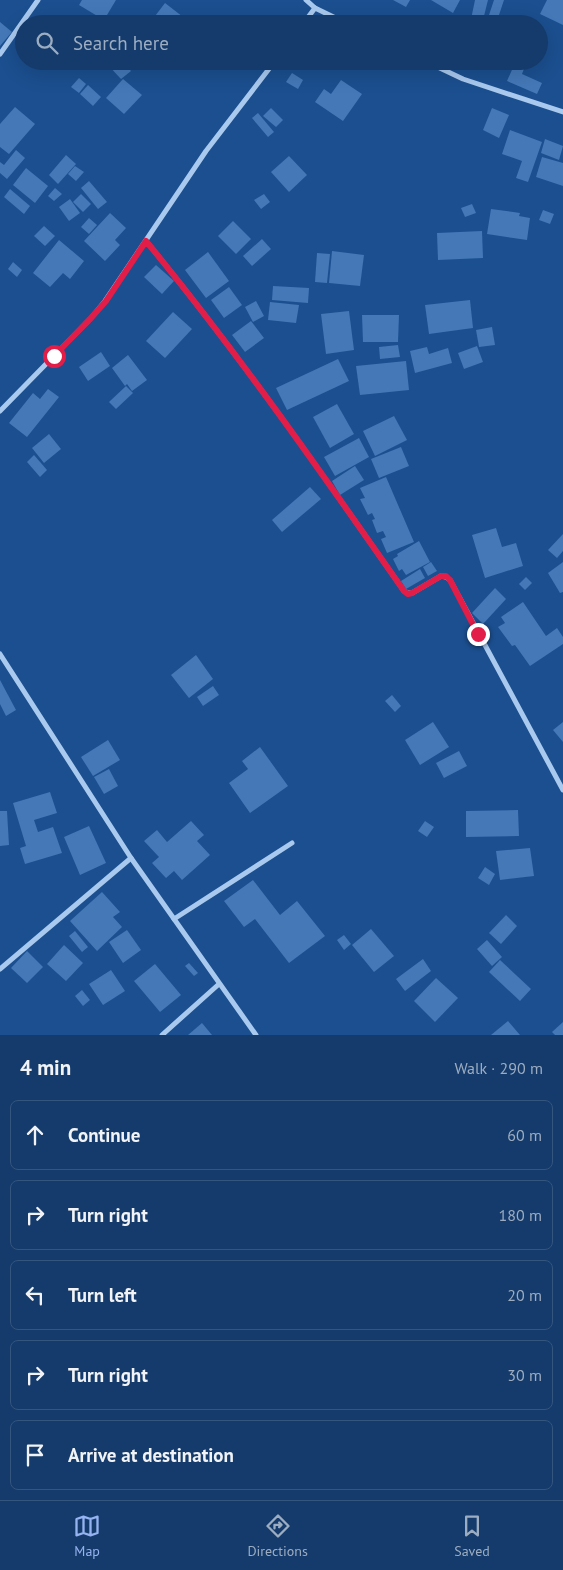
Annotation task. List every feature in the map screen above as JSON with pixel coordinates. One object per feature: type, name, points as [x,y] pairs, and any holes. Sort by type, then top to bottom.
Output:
[{"type":"street","points":[[27,15],[38,0]]},
{"type":"street","points":[[306,0],[315,8],[329,15]]},
{"type":"street","points":[[310,15],[315,8]]},
{"type":"street","points":[[0,54],[15,33]]},
{"type":"street","points":[[0,411],[106,301],[206,151],[268,70]]},
{"type":"street","points":[[444,70],[463,80],[563,112]]},
{"type":"street","points":[[146,241],[188,292],[298,438],[404,591],[408,594],[412,593],[441,576],[446,576],[450,580],[563,790]]},
{"type":"street","points":[[0,654],[131,858],[256,1035]]},
{"type":"street","points":[[174,919],[292,843]]},
{"type":"street","points":[[0,969],[131,858]]},
{"type":"street","points":[[162,1035],[219,984]]},
{"type":"building","points":[[82,0],[116,0],[107,15],[96,15],[79,5]]},
{"type":"building","points":[[393,0],[410,0],[406,7]]},
{"type":"building","points":[[431,0],[460,0],[453,13]]},
{"type":"building","points":[[475,0],[488,0],[484,15],[472,15]]},
{"type":"building","points":[[494,0],[504,0],[499,15],[489,15]]},
{"type":"building","points":[[547,0],[563,0],[563,25],[548,18],[548,15],[540,14]]},
{"type":"building","points":[[165,3],[181,15],[156,15]]},
{"type":"building","points":[[0,22],[12,32],[0,46]]},
{"type":"building","points":[[113,70],[131,71],[121,79]]},
{"type":"building","points":[[512,70],[524,70],[522,74],[542,83],[537,94],[507,81]]},
{"type":"building","points":[[292,73],[303,80],[298,89],[286,82]]},
{"type":"building","points":[[79,78],[86,84],[79,93],[71,87]]},
{"type":"building","points":[[123,79],[142,95],[124,114],[106,98]]},
{"type":"building","points":[[341,80],[362,94],[343,121],[315,102],[324,89],[331,94]]},
{"type":"building","points":[[88,85],[101,97],[93,106],[80,94]]},
{"type":"building","points":[[15,107],[35,124],[9,154],[0,147],[0,124]]},
{"type":"building","points":[[271,108],[283,120],[276,127],[263,116]]},
{"type":"building","points":[[492,108],[509,115],[499,138],[483,130]]},
{"type":"building","points":[[258,113],[274,132],[268,137],[252,118]]},
{"type":"building","points":[[510,130],[542,142],[528,182],[516,178],[522,161],[502,154]]},
{"type":"building","points":[[545,139],[563,146],[559,160],[541,153]]},
{"type":"building","points":[[16,150],[25,158],[7,179],[0,173],[0,162],[4,165]]},
{"type":"building","points":[[66,155],[76,164],[58,184],[49,175]]},
{"type":"building","points":[[289,156],[307,175],[289,192],[271,172]]},
{"type":"building","points":[[542,157],[563,163],[563,186],[536,177]]},
{"type":"building","points":[[75,166],[84,172],[76,181],[68,174]]},
{"type":"building","points":[[26,168],[48,186],[35,203],[13,185]]},
{"type":"building","points":[[89,181],[107,202],[98,209],[81,188]]},
{"type":"building","points":[[55,188],[62,194],[54,201],[48,196]]},
{"type":"building","points":[[10,189],[30,206],[24,214],[4,197]]},
{"type":"building","points":[[81,194],[91,204],[83,212],[73,202]]},
{"type":"building","points":[[264,194],[270,202],[261,209],[254,200]]},
{"type":"building","points":[[70,199],[80,213],[69,221],[59,207]]},
{"type":"building","points":[[472,204],[476,213],[465,217],[461,208]]},
{"type":"building","points":[[491,209],[520,213],[519,216],[530,218],[527,240],[487,234]]},
{"type":"building","points":[[543,210],[554,214],[550,224],[539,220]]},
{"type":"building","points":[[110,213],[126,228],[115,240],[120,245],[105,261],[84,241]]},
{"type":"building","points":[[89,218],[97,225],[89,234],[81,227]]},
{"type":"building","points":[[233,221],[251,239],[236,254],[218,236]]},
{"type":"building","points":[[44,226],[55,236],[45,246],[34,236]]},
{"type":"building","points":[[482,231],[483,258],[438,260],[437,233]]},
{"type":"building","points":[[262,239],[271,249],[252,266],[243,256]]},
{"type":"building","points":[[59,240],[84,261],[70,279],[63,273],[50,287],[33,273]]},
{"type":"building","points":[[332,251],[364,255],[360,286],[329,283]]},
{"type":"building","points":[[208,252],[229,281],[206,298],[185,270]]},
{"type":"building","points":[[317,253],[330,254],[327,283],[315,282]]},
{"type":"building","points":[[13,262],[22,270],[17,277],[8,269]]},
{"type":"building","points":[[156,265],[174,281],[162,294],[144,277]]},
{"type":"building","points":[[273,286],[309,288],[308,303],[272,300]]},
{"type":"building","points":[[229,287],[242,305],[224,318],[211,300]]},
{"type":"building","points":[[470,300],[473,328],[429,334],[425,305]]},
{"type":"building","points":[[256,301],[264,316],[253,322],[245,307]]},
{"type":"building","points":[[270,302],[299,305],[296,323],[268,320]]},
{"type":"building","points":[[349,311],[354,350],[326,354],[321,314]]},
{"type":"building","points":[[173,312],[192,329],[165,358],[146,341]]},
{"type":"building","points":[[362,315],[399,315],[398,342],[363,342]]},
{"type":"building","points":[[251,321],[264,338],[245,352],[232,335]]},
{"type":"building","points":[[492,327],[495,345],[479,347],[476,330]]},
{"type":"building","points":[[398,345],[400,357],[380,359],[379,347]]},
{"type":"building","points":[[477,346],[483,362],[464,369],[458,353]]},
{"type":"building","points":[[427,347],[429,354],[448,348],[452,363],[415,373],[410,351]]},
{"type":"building","points":[[101,352],[110,366],[88,381],[79,367]]},
{"type":"building","points":[[128,355],[147,380],[132,391],[127,384],[125,386],[112,368]]},
{"type":"building","points":[[338,359],[349,381],[287,410],[276,388]]},
{"type":"building","points":[[406,361],[409,390],[360,395],[356,366]]},
{"type":"building","points":[[126,386],[133,393],[116,409],[109,402]]},
{"type":"building","points":[[48,389],[59,397],[27,437],[9,423],[33,393],[40,399]]},
{"type":"building","points":[[337,404],[354,434],[330,448],[313,417]]},
{"type":"building","points":[[394,416],[407,440],[375,456],[363,431]]},
{"type":"building","points":[[49,434],[61,449],[44,463],[32,448]]},
{"type":"building","points":[[359,438],[369,457],[335,476],[324,457]]},
{"type":"building","points":[[401,447],[409,466],[379,478],[371,459]]},
{"type":"building","points":[[34,455],[47,470],[40,477],[27,462]]},
{"type":"building","points":[[355,466],[364,480],[340,495],[332,481]]},
{"type":"building","points":[[386,477],[414,542],[387,553],[381,539],[386,537],[383,531],[377,533],[372,520],[375,519],[372,513],[368,515],[360,499],[365,498],[360,488]]},
{"type":"building","points":[[310,487],[321,499],[282,532],[272,520]]},
{"type":"building","points":[[496,528],[502,547],[516,543],[523,566],[485,578],[472,535]]},
{"type":"building","points":[[563,534],[563,551],[557,558],[548,550]]},
{"type":"building","points":[[419,541],[430,562],[406,575],[402,569],[399,571],[393,559],[398,556],[397,554]]},
{"type":"building","points":[[431,562],[437,571],[428,576],[423,567]]},
{"type":"building","points":[[563,562],[563,592],[560,593],[548,573]]},
{"type":"building","points":[[420,569],[425,578],[406,589],[401,581]]},
{"type":"building","points":[[526,577],[532,583],[525,590],[519,584]]},
{"type":"building","points":[[495,588],[506,599],[483,624],[472,613]]},
{"type":"building","points":[[523,602],[546,636],[557,628],[563,637],[563,644],[530,666],[515,645],[512,646],[498,627],[505,623],[501,617]]},
{"type":"building","points":[[196,655],[213,679],[189,698],[171,675]]},
{"type":"building","points":[[0,680],[16,710],[6,716],[0,704]]},
{"type":"building","points":[[213,686],[219,695],[203,706],[197,697]]},
{"type":"building","points":[[392,695],[401,706],[395,712],[385,701]]},
{"type":"building","points":[[433,722],[449,747],[420,765],[405,740]]},
{"type":"building","points":[[563,722],[563,742],[553,730]]},
{"type":"building","points":[[108,740],[120,760],[93,776],[81,757]]},
{"type":"building","points":[[260,747],[288,786],[250,813],[229,783],[248,769],[242,761]]},
{"type":"building","points":[[459,751],[467,766],[444,778],[436,763]]},
{"type":"building","points":[[109,769],[118,786],[104,794],[94,777]]},
{"type":"building","points":[[50,792],[57,813],[34,820],[38,832],[53,827],[62,853],[25,864],[20,848],[26,846],[13,803]]},
{"type":"building","points":[[518,810],[519,836],[466,837],[466,811]]},
{"type":"building","points":[[0,811],[7,811],[9,845],[0,846]]},
{"type":"building","points":[[191,821],[204,835],[197,841],[210,855],[182,880],[174,871],[166,878],[152,863],[159,857],[144,841],[157,830],[167,842]]},
{"type":"building","points":[[425,821],[434,827],[427,837],[418,831]]},
{"type":"building","points":[[89,826],[106,863],[80,875],[64,837]]},
{"type":"building","points":[[530,848],[534,876],[500,880],[496,851]]},
{"type":"building","points":[[485,867],[495,874],[489,885],[478,878]]},
{"type":"building","points":[[253,880],[280,915],[297,901],[325,936],[289,963],[255,919],[244,927],[224,901]]},
{"type":"building","points":[[102,892],[120,912],[113,917],[122,927],[97,951],[70,921]]},
{"type":"building","points":[[506,915],[517,926],[501,944],[489,933]]},
{"type":"building","points":[[371,929],[394,956],[374,972],[352,945]]},
{"type":"building","points":[[127,930],[141,950],[123,963],[109,942]]},
{"type":"building","points":[[75,931],[88,947],[82,952],[69,936]]},
{"type":"building","points":[[344,935],[351,944],[344,950],[337,940]]},
{"type":"building","points":[[487,940],[502,957],[492,966],[477,949]]},
{"type":"building","points":[[64,945],[83,963],[66,981],[47,964]]},
{"type":"building","points":[[27,951],[43,967],[27,983],[11,968]]},
{"type":"building","points":[[423,959],[431,971],[405,991],[396,979]]},
{"type":"building","points":[[500,960],[531,989],[520,1001],[489,972]]},
{"type":"building","points":[[189,963],[198,973],[194,976],[185,966]]},
{"type":"building","points":[[155,964],[181,995],[160,1012],[134,981]]},
{"type":"building","points":[[111,970],[125,991],[103,1005],[89,984]]},
{"type":"building","points":[[436,978],[458,998],[435,1022],[414,1001]]},
{"type":"building","points":[[82,990],[90,1000],[83,1006],[75,996]]},
{"type":"building","points":[[508,1021],[520,1035],[491,1035]]},
{"type":"building","points":[[563,1022],[563,1035],[555,1035],[552,1032]]},
{"type":"building","points":[[202,1023],[212,1035],[188,1035]]},
{"type":"route","points":[[54,356],[106,301],[146,241],[188,292],[298,438],[404,591],[408,594],[412,593],[441,576],[446,576],[450,580],[478,634]]}]
